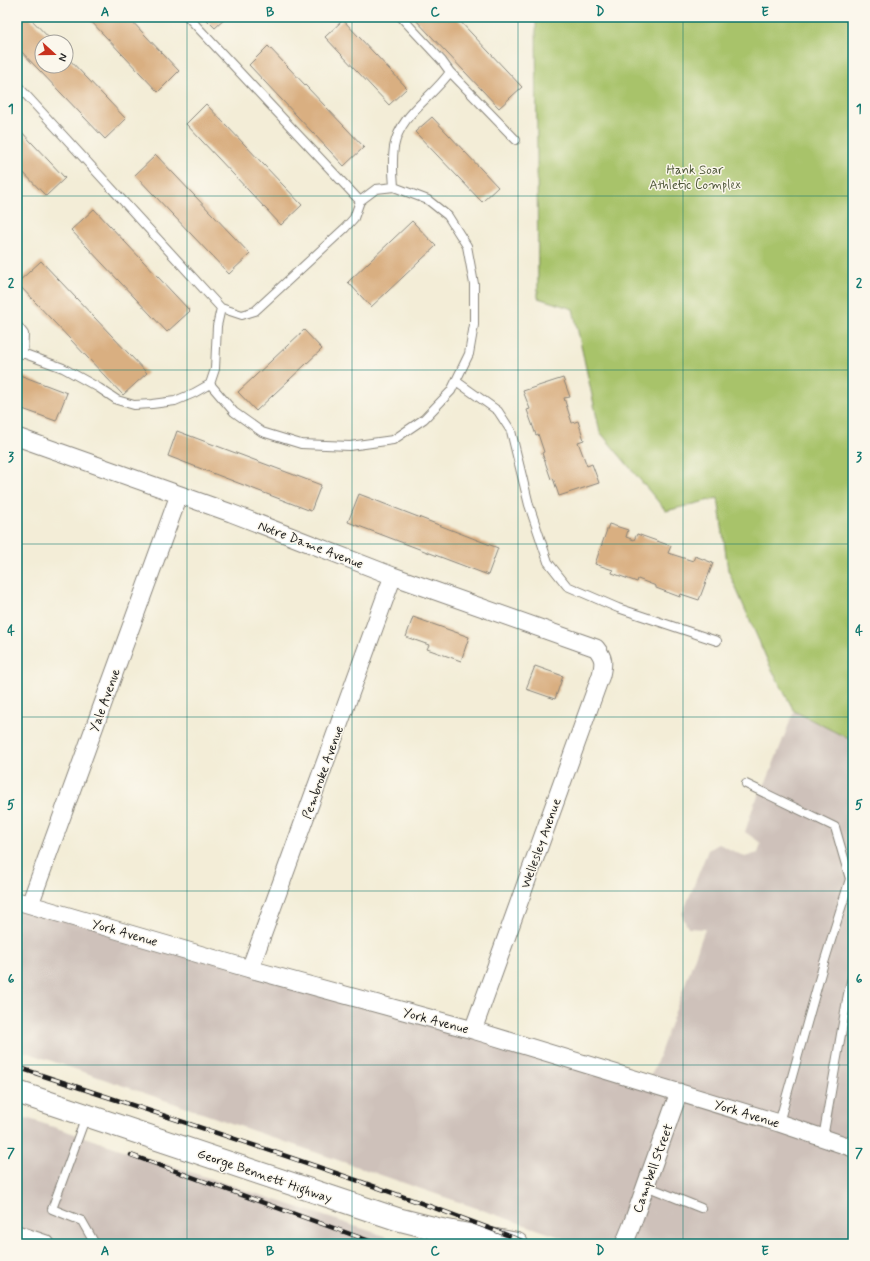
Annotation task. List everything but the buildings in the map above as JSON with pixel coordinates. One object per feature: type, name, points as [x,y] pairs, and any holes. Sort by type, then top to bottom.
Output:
[{"type":"main road","name":"George Bennett Highway","points":[[17,1092],[397,1219],[437,1229],[517,1244]]},
{"type":"street","name":"Notre Dame Avenue","points":[[17,438],[230,513],[393,576],[596,648],[601,655]]},
{"type":"street","name":"Yale Avenue","points":[[24,902],[179,495]]},
{"type":"street","name":"Pembroke Avenue","points":[[250,969],[393,576]]},
{"type":"street","name":"Wellesley Avenue","points":[[473,1030],[601,675],[604,664],[601,655]]},
{"type":"street","name":"York Avenue","points":[[24,902],[250,969],[473,1030],[679,1092],[853,1148]]},
{"type":"street","name":"Campbell Street","points":[[624,1244],[679,1092]]},
{"type":"street","points":[[17,1234],[46,1244]]},
{"type":"lane","points":[[188,17],[360,201]]},
{"type":"lane","points":[[401,17],[442,61],[450,72],[516,140]]},
{"type":"lane","points":[[394,188],[394,148],[398,133],[405,120],[450,72]]},
{"type":"lane","points":[[17,86],[222,308],[242,315],[255,311],[345,228],[354,218],[360,201],[376,189],[394,188],[428,200],[448,216],[467,246],[474,284],[474,325],[469,354],[451,391],[424,419],[393,440],[350,446],[301,444],[262,432],[234,412],[210,384]]},
{"type":"lane","points":[[17,325],[24,334],[20,352],[63,368],[117,400],[134,405],[152,404],[176,401],[210,384],[216,368],[217,326],[222,308]]},
{"type":"lane","points":[[456,381],[498,411],[511,431],[529,505],[548,562],[567,586],[618,608],[717,641]]},
{"type":"lane","points":[[746,784],[835,827],[850,879],[778,1123]]},
{"type":"lane","points":[[823,1138],[848,994],[853,974]]},
{"type":"lane","points":[[86,1115],[52,1209],[82,1221],[95,1244]]},
{"type":"lane","points":[[646,1186],[701,1208]]},
{"type":"shaded area","points":[[794,711],[853,741],[853,1244],[580,1244],[17,1049],[17,904],[645,1085],[655,1067],[705,929],[688,928],[682,915],[708,850],[719,844],[745,857],[758,853],[761,843],[745,832],[754,804],[768,778]]},
{"type":"shaded area","points":[[17,1115],[409,1244],[46,1244],[17,1235]]},
{"type":"green space","name":"Hank Soar Athletic Complex","points":[[536,17],[853,17],[853,741],[794,711],[769,664],[728,570],[718,498],[666,511],[600,432],[573,309],[538,298]]},
{"type":"railway","points":[[17,1067],[339,1174],[530,1244]]},
{"type":"railway","points":[[131,1155],[378,1244]]}]
